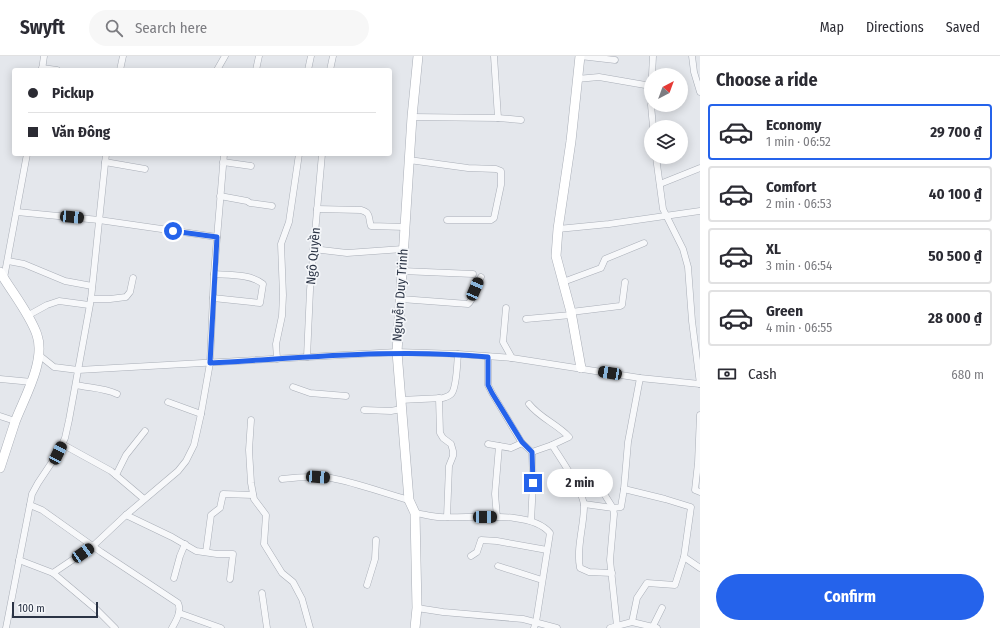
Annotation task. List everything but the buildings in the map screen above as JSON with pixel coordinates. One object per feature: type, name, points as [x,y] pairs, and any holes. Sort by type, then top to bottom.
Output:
[{"type":"street","points":[[42,68],[44,56]]},
{"type":"street","points":[[120,68],[123,56]]},
{"type":"street","points":[[218,68],[225,56]]},
{"type":"street","points":[[256,68],[259,56]]},
{"type":"street","points":[[308,68],[311,56]]},
{"type":"street","points":[[330,68],[333,56]]},
{"type":"street","name":"Nguyễn Duy Trinh","points":[[415,628],[417,608],[415,513],[409,500],[397,352],[412,117],[418,56]]},
{"type":"street","points":[[494,56],[498,118]]},
{"type":"street","points":[[581,368],[571,314],[556,256],[558,229],[568,167],[580,56],[615,60]]},
{"type":"street","points":[[652,68],[653,56]]},
{"type":"street","points":[[692,56],[694,72],[700,92]]},
{"type":"street","points":[[577,79],[599,77],[644,85]]},
{"type":"street","points":[[412,117],[498,118],[521,120]]},
{"type":"street","points":[[0,468],[15,421],[32,382],[39,355],[37,335],[2,275],[8,261],[27,156]]},
{"type":"street","points":[[6,628],[30,505],[38,483],[58,453],[69,420],[90,302],[106,156]]},
{"type":"street","points":[[53,574],[93,546],[144,499],[178,471],[186,461],[194,445],[210,363],[214,274],[224,156]]},
{"type":"street","points":[[277,359],[276,344],[282,316],[283,295],[283,258],[281,244],[289,222],[299,156]]},
{"type":"street","name":"Ngô Quyền","points":[[308,357],[310,290],[322,156]]},
{"type":"street","points":[[409,160],[468,168],[500,169],[502,174],[501,185],[494,218],[491,220],[447,220]]},
{"type":"street","points":[[105,162],[145,169]]},
{"type":"street","points":[[223,162],[251,166]]},
{"type":"street","points":[[39,355],[54,367],[78,370],[397,352],[458,354],[512,358],[640,378],[700,384],[692,321],[688,267],[686,258],[663,209],[657,164]]},
{"type":"street","points":[[660,184],[700,168]]},
{"type":"street","points":[[220,196],[250,203],[272,206]]},
{"type":"street","points":[[317,209],[361,210],[370,215],[372,226],[405,227]]},
{"type":"street","points":[[558,229],[700,211]]},
{"type":"street","points":[[16,212],[100,220],[217,237]]},
{"type":"street","points":[[563,282],[601,268],[605,259],[644,243]]},
{"type":"street","points":[[314,249],[347,252],[403,249]]},
{"type":"street","points":[[8,261],[24,264],[65,281],[92,286]]},
{"type":"street","points":[[402,271],[473,274]]},
{"type":"street","points":[[213,298],[260,303],[263,287],[262,282],[251,278],[214,274]]},
{"type":"street","points":[[401,299],[468,304],[472,300],[475,289],[481,277]]},
{"type":"street","points":[[27,316],[59,301],[90,302],[126,297],[130,292],[133,278]]},
{"type":"street","points":[[526,319],[571,314],[620,306],[622,305],[625,282]]},
{"type":"street","points":[[506,308],[503,342],[512,358]]},
{"type":"street","points":[[692,321],[700,321]]},
{"type":"street","points":[[364,410],[391,411],[401,404],[450,395],[452,392],[458,354]]},
{"type":"street","points":[[488,357],[488,385],[522,442],[532,452],[533,483],[531,521]]},
{"type":"street","points":[[584,504],[621,508],[628,442],[640,378]]},
{"type":"street","points":[[0,379],[32,382]]},
{"type":"street","points":[[76,385],[91,389],[106,390],[117,394]]},
{"type":"street","points":[[292,387],[310,394],[346,396]]},
{"type":"street","points":[[439,398],[439,429],[443,438],[451,444],[453,451],[450,466],[447,517]]},
{"type":"street","points":[[168,402],[201,414]]},
{"type":"street","points":[[529,404],[535,412],[569,437],[532,452]]},
{"type":"street","points":[[698,491],[700,415]]},
{"type":"street","points":[[0,416],[15,421]]},
{"type":"street","points":[[250,420],[249,450],[251,483],[254,499],[266,515],[264,544],[282,573],[293,582],[302,599],[310,628]]},
{"type":"street","points":[[116,475],[126,455],[145,431]]},
{"type":"street","points":[[488,444],[511,448],[522,442]]},
{"type":"street","points":[[62,444],[101,465],[116,475],[144,499]]},
{"type":"street","points":[[552,445],[576,486],[584,504],[579,552],[580,568],[589,572],[612,573]]},
{"type":"street","points":[[497,517],[495,494],[499,446]]},
{"type":"street","points":[[282,479],[294,477],[330,478],[409,500]]},
{"type":"street","points":[[596,481],[613,508],[614,514],[610,550],[617,626]]},
{"type":"street","points":[[624,489],[691,507],[684,557],[674,585],[647,583],[637,598],[632,622]]},
{"type":"street","points":[[206,552],[212,515],[220,508],[223,494],[253,495]]},
{"type":"street","points":[[30,505],[42,510],[93,546],[175,600],[180,606],[179,613],[172,628]]},
{"type":"street","points":[[415,513],[440,517],[497,517],[531,521],[546,529],[550,533],[535,625]]},
{"type":"street","points":[[126,515],[196,551],[217,554],[233,554],[230,579]]},
{"type":"street","points":[[367,585],[375,559],[376,540]]},
{"type":"street","points":[[471,556],[477,552],[481,540],[496,541],[547,550]]},
{"type":"street","points":[[174,578],[185,544]]},
{"type":"street","points":[[684,557],[700,568]]},
{"type":"street","points":[[19,560],[53,574],[97,610],[115,628]]},
{"type":"street","points":[[498,566],[542,580]]},
{"type":"street","points":[[262,593],[267,628]]},
{"type":"street","points":[[417,608],[442,612],[523,619],[535,625],[556,628]]},
{"type":"street","points":[[610,628],[632,622],[655,627],[662,608]]},
{"type":"street","points":[[179,613],[221,628]]},
{"type":"route","points":[[173,231],[217,237],[210,363],[397,352],[458,354],[488,357],[488,385],[522,442],[532,452],[533,483]]}]
